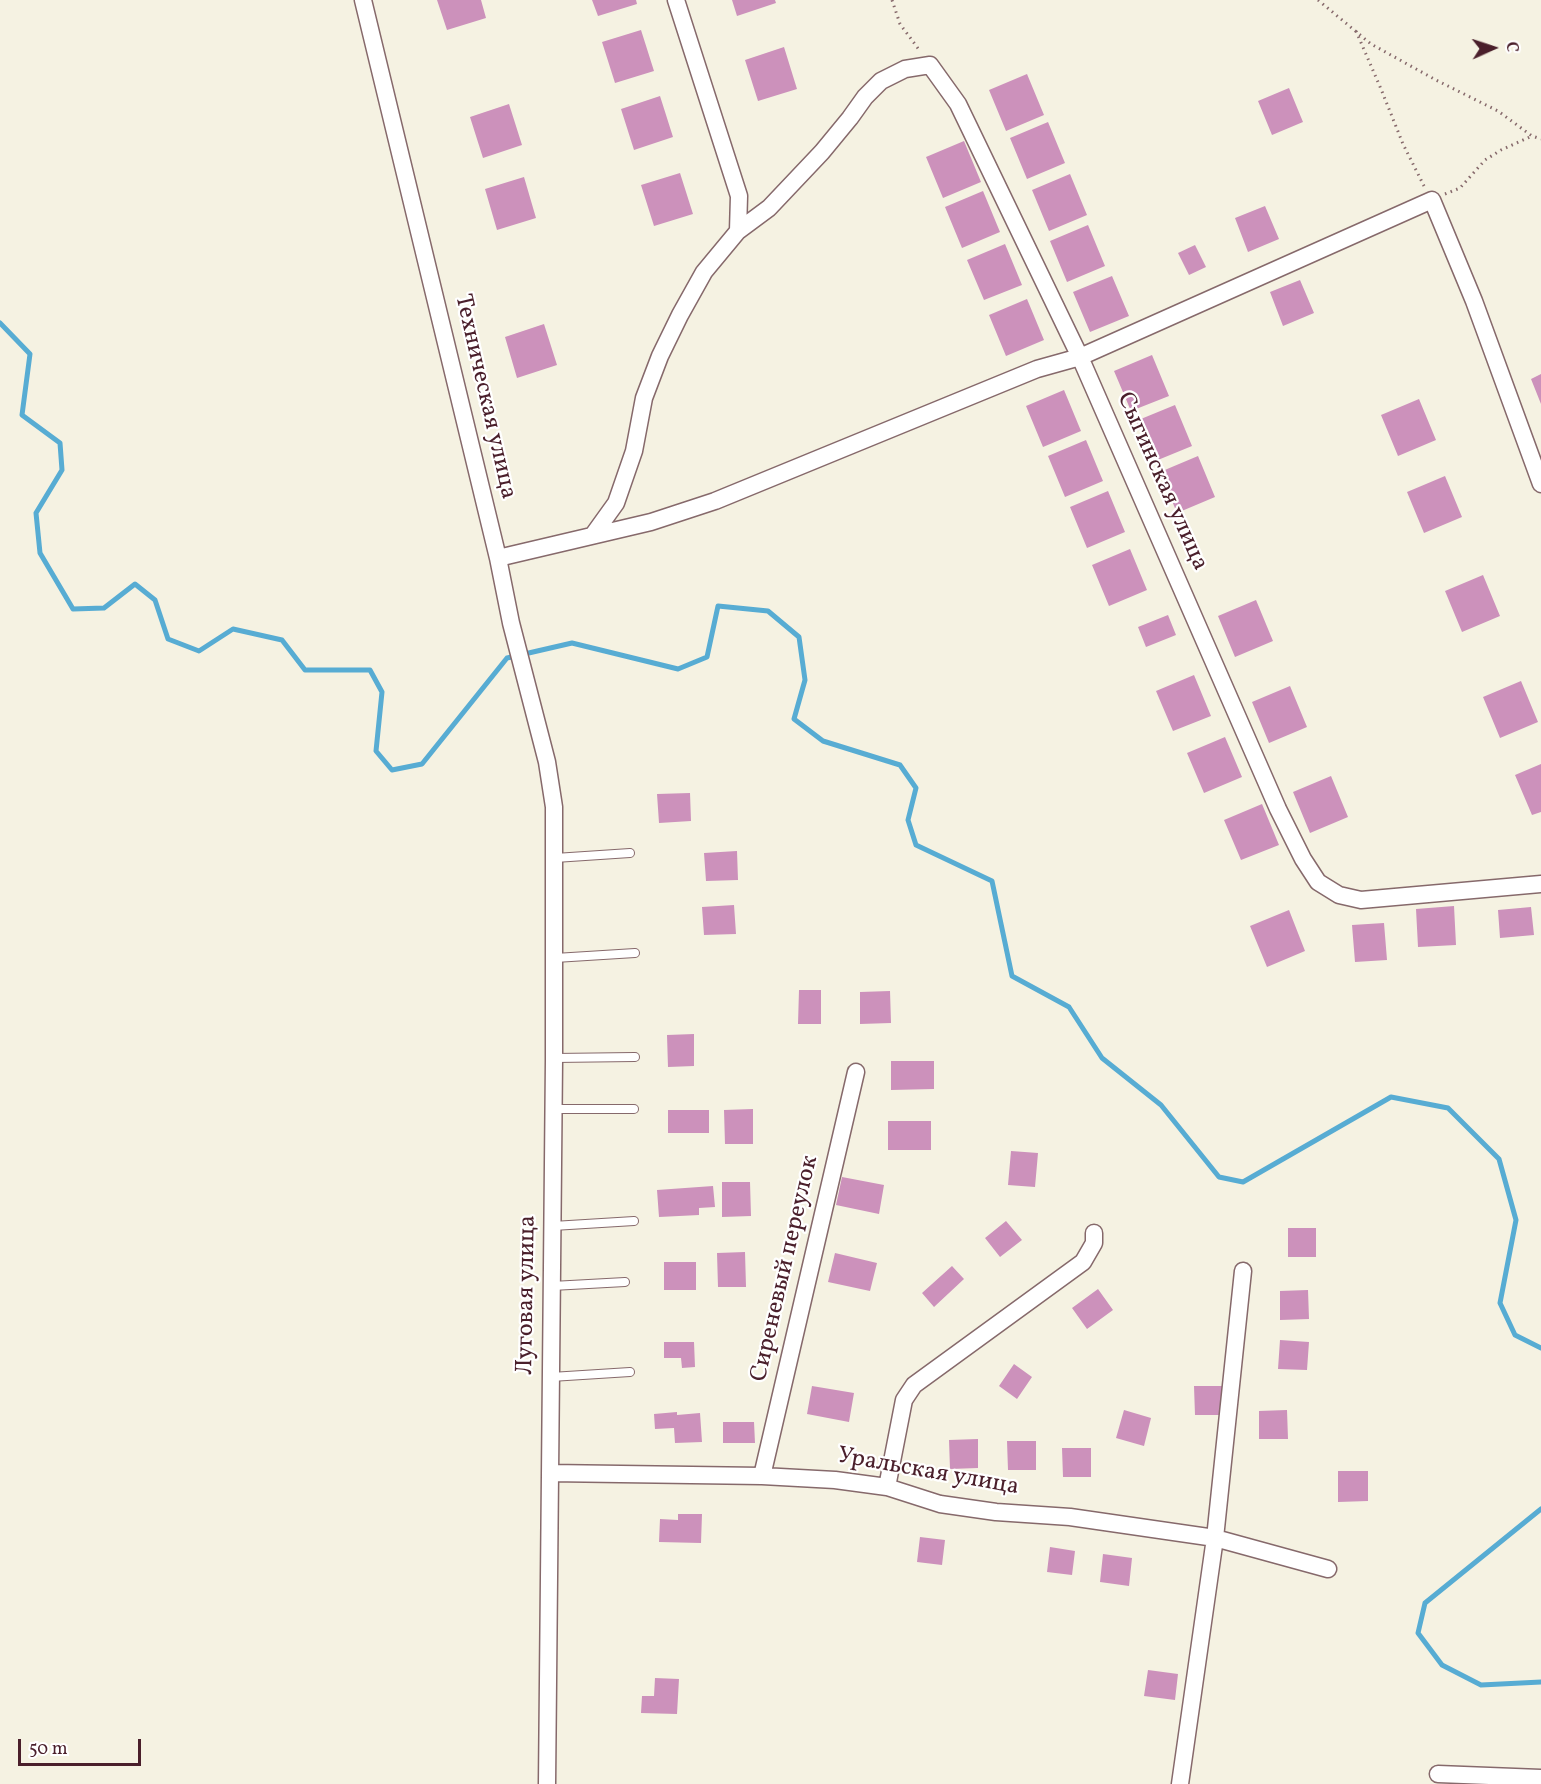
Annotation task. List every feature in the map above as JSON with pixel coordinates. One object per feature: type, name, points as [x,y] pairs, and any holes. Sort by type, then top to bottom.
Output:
[{"type":"street","name":"Техническая улица","points":[[363,0],[498,558],[511,623],[547,762],[554,807]]},
{"type":"street","points":[[676,0],[739,196],[738,231]]},
{"type":"street","points":[[593,535],[616,502],[634,451],[645,398],[660,356],[704,272],[738,231],[769,208],[822,152],[865,96],[881,81],[905,69],[930,65]]},
{"type":"street","name":"Сыгинская улица","points":[[930,65],[958,104],[1080,357],[1273,798],[1303,859],[1318,882],[1339,895],[1361,900],[1541,884]]},
{"type":"street","points":[[498,558],[651,522],[715,501],[1037,369],[1080,357],[1432,200],[1474,301],[1541,484]]},
{"type":"street","name":"Луговая улица","points":[[547,1784],[554,1109],[554,807]]},
{"type":"street","name":"Сиреневый переулок","points":[[762,1476],[856,1072]]},
{"type":"street","points":[[887,1487],[904,1400],[914,1385],[1083,1262],[1094,1243],[1094,1233]]},
{"type":"street","points":[[1180,1784],[1215,1538],[1243,1271]]},
{"type":"street","name":"Уральская улица","points":[[550,1473],[762,1476],[834,1480],[887,1487],[940,1504],[996,1512],[1070,1517],[1215,1538],[1328,1569]]},
{"type":"street","points":[[1438,1774],[1541,1778]]},
{"type":"lane","points":[[555,858],[630,853]]},
{"type":"lane","points":[[555,958],[635,953]]},
{"type":"lane","points":[[554,1058],[635,1057]]},
{"type":"lane","points":[[554,1109],[634,1109]]},
{"type":"lane","points":[[553,1226],[634,1221]]},
{"type":"lane","points":[[552,1286],[625,1282]]},
{"type":"lane","points":[[551,1377],[630,1372]]},
{"type":"path","points":[[892,0],[900,24],[930,65]]},
{"type":"path","points":[[1318,0],[1371,44],[1498,111],[1532,136],[1541,139]]},
{"type":"path","points":[[1356,31],[1382,89],[1402,144],[1432,200],[1460,188],[1485,160],[1532,136]]},
{"type":"building","points":[[437,0],[481,0],[486,18],[447,30]]},
{"type":"building","points":[[592,0],[636,0],[637,4],[598,16]]},
{"type":"building","points":[[732,0],[775,0],[776,3],[737,16]]},
{"type":"building","points":[[641,30],[654,71],[615,83],[602,42]]},
{"type":"building","points":[[784,47],[797,89],[758,101],[745,60]]},
{"type":"building","points":[[1027,74],[1044,115],[1006,131],[989,90]]},
{"type":"building","points":[[1289,88],[1303,122],[1272,135],[1258,101]]},
{"type":"building","points":[[660,96],[673,137],[634,150],[621,109]]},
{"type":"building","points":[[509,104],[522,145],[483,158],[470,117]]},
{"type":"building","points":[[1048,122],[1065,163],[1027,179],[1010,138]]},
{"type":"building","points":[[964,141],[981,182],[943,198],[926,157]]},
{"type":"building","points":[[680,173],[693,214],[654,226],[641,185]]},
{"type":"building","points":[[1070,174],[1087,215],[1049,231],[1032,190]]},
{"type":"building","points":[[524,177],[536,218],[497,230],[485,189]]},
{"type":"building","points":[[983,191],[1000,232],[962,248],[945,207]]},
{"type":"building","points":[[1265,206],[1279,239],[1248,252],[1235,218]]},
{"type":"building","points":[[1088,225],[1105,266],[1067,282],[1050,241]]},
{"type":"building","points":[[1005,244],[1022,285],[984,300],[967,260]]},
{"type":"building","points":[[1195,245],[1206,267],[1189,275],[1178,253]]},
{"type":"building","points":[[1112,276],[1129,316],[1090,332],[1073,292]]},
{"type":"building","points":[[1300,280],[1314,313],[1283,326],[1270,292]]},
{"type":"building","points":[[1027,299],[1044,340],[1006,356],[989,315]]},
{"type":"building","points":[[544,324],[557,365],[517,378],[505,337]]},
{"type":"building","points":[[1152,355],[1169,396],[1131,411],[1114,371]]},
{"type":"building","points":[[1541,374],[1541,404],[1531,379]]},
{"type":"building","points":[[1064,390],[1081,431],[1043,447],[1026,406]]},
{"type":"building","points":[[1419,399],[1436,440],[1398,456],[1381,415]]},
{"type":"building","points":[[1175,405],[1192,446],[1153,462],[1136,421]]},
{"type":"building","points":[[1086,440],[1103,481],[1065,497],[1048,456]]},
{"type":"building","points":[[1198,456],[1215,497],[1177,513],[1160,472]]},
{"type":"building","points":[[1445,476],[1462,517],[1424,533],[1407,492]]},
{"type":"building","points":[[1108,491],[1125,532],[1087,548],[1070,507]]},
{"type":"building","points":[[1130,549],[1147,590],[1109,606],[1092,565]]},
{"type":"building","points":[[1483,575],[1500,616],[1462,632],[1445,591]]},
{"type":"building","points":[[1256,600],[1273,641],[1235,657],[1218,616]]},
{"type":"building","points":[[1168,615],[1176,635],[1146,647],[1138,627]]},
{"type":"building","points":[[1194,675],[1211,716],[1173,731],[1156,691]]},
{"type":"building","points":[[1521,681],[1538,722],[1500,738],[1483,697]]},
{"type":"building","points":[[1290,686],[1307,727],[1269,743],[1252,702]]},
{"type":"building","points":[[1225,737],[1242,777],[1204,793],[1187,753]]},
{"type":"building","points":[[1541,764],[1541,812],[1532,815],[1515,775]]},
{"type":"building","points":[[1331,776],[1348,817],[1310,833],[1293,792]]},
{"type":"building","points":[[690,793],[691,821],[659,823],[657,794]]},
{"type":"building","points":[[1262,804],[1279,845],[1241,860],[1224,820]]},
{"type":"building","points":[[737,851],[738,880],[706,881],[704,853]]},
{"type":"building","points":[[734,905],[736,934],[704,935],[702,907]]},
{"type":"building","points":[[1454,906],[1456,945],[1418,947],[1416,909]]},
{"type":"building","points":[[1531,907],[1534,935],[1500,938],[1498,910]]},
{"type":"building","points":[[1289,910],[1305,951],[1267,967],[1250,926]]},
{"type":"building","points":[[1384,923],[1387,960],[1355,962],[1352,925]]},
{"type":"building","points":[[799,990],[821,990],[821,1024],[798,1024]]},
{"type":"building","points":[[890,991],[891,1023],[860,1024],[860,992]]},
{"type":"building","points":[[694,1034],[694,1066],[668,1067],[667,1035]]},
{"type":"building","points":[[891,1061],[934,1061],[934,1089],[891,1090]]},
{"type":"building","points":[[753,1109],[753,1144],[725,1144],[724,1110]]},
{"type":"building","points":[[668,1110],[709,1110],[709,1133],[668,1133]]},
{"type":"building","points":[[888,1121],[931,1121],[931,1150],[888,1150]]},
{"type":"building","points":[[1011,1151],[1038,1153],[1035,1187],[1008,1185]]},
{"type":"building","points":[[842,1177],[884,1185],[879,1214],[836,1205]]},
{"type":"building","points":[[722,1182],[750,1182],[751,1216],[722,1217]]},
{"type":"building","points":[[713,1186],[715,1207],[699,1208],[699,1215],[659,1217],[657,1190]]},
{"type":"building","points":[[1006,1221],[1022,1240],[1000,1257],[985,1238]]},
{"type":"building","points":[[1288,1228],[1316,1228],[1316,1257],[1288,1257]]},
{"type":"building","points":[[745,1252],[746,1287],[718,1287],[717,1253]]},
{"type":"building","points":[[835,1253],[877,1263],[870,1291],[828,1282]]},
{"type":"building","points":[[664,1262],[696,1262],[696,1290],[664,1290]]},
{"type":"building","points":[[952,1266],[964,1279],[934,1307],[922,1293]]},
{"type":"building","points":[[1098,1289],[1113,1310],[1087,1329],[1072,1308]]},
{"type":"building","points":[[1308,1290],[1309,1319],[1280,1320],[1280,1291]]},
{"type":"building","points":[[1280,1340],[1309,1342],[1307,1370],[1278,1369]]},
{"type":"building","points":[[664,1342],[694,1342],[695,1367],[682,1368],[681,1358],[664,1358]]},
{"type":"building","points":[[1014,1364],[1032,1377],[1017,1399],[999,1386]]},
{"type":"building","points":[[812,1386],[854,1393],[849,1422],[807,1414]]},
{"type":"building","points":[[1194,1386],[1223,1386],[1223,1415],[1195,1415]]},
{"type":"building","points":[[1124,1410],[1151,1418],[1144,1446],[1116,1438]]},
{"type":"building","points":[[1287,1410],[1288,1439],[1259,1439],[1259,1411]]},
{"type":"building","points":[[677,1412],[677,1415],[700,1413],[702,1442],[675,1443],[674,1428],[655,1429],[654,1414]]},
{"type":"building","points":[[723,1422],[754,1422],[755,1443],[723,1443]]},
{"type":"building","points":[[978,1439],[978,1468],[950,1469],[949,1440]]},
{"type":"building","points":[[1007,1441],[1036,1441],[1036,1470],[1008,1470]]},
{"type":"building","points":[[1062,1448],[1091,1448],[1091,1477],[1063,1477]]},
{"type":"building","points":[[1338,1471],[1368,1471],[1368,1501],[1338,1502]]},
{"type":"building","points":[[678,1514],[702,1514],[701,1543],[659,1542],[660,1519],[678,1520]]},
{"type":"building","points":[[920,1537],[945,1540],[942,1565],[917,1562]]},
{"type":"building","points":[[1050,1547],[1075,1551],[1072,1575],[1047,1572]]},
{"type":"building","points":[[1103,1554],[1132,1558],[1129,1586],[1100,1582]]},
{"type":"building","points":[[1148,1670],[1178,1674],[1175,1700],[1144,1696]]},
{"type":"building","points":[[655,1678],[679,1679],[677,1714],[641,1713],[642,1696],[654,1696]]},
{"type":"waterway","points":[[0,323],[30,354],[22,415],[60,443],[62,470],[36,513],[40,553],[73,609],[104,608],[135,584],[155,600],[168,639],[199,651],[233,629],[282,640],[305,670],[370,670],[382,692],[376,751],[392,770],[422,764],[507,658],[572,643],[678,669],[707,657],[718,606],[768,611],[799,637],[805,680],[794,719],[823,741],[900,765],[916,788],[908,820],[916,845],[992,881],[1012,976],[1069,1007],[1102,1058],[1161,1105],[1219,1177],[1243,1182],[1391,1097],[1448,1108],[1499,1159],[1516,1220],[1500,1303],[1515,1335],[1541,1348]]},
{"type":"waterway","points":[[1541,1509],[1425,1603],[1418,1633],[1442,1665],[1481,1685],[1541,1682]]}]
